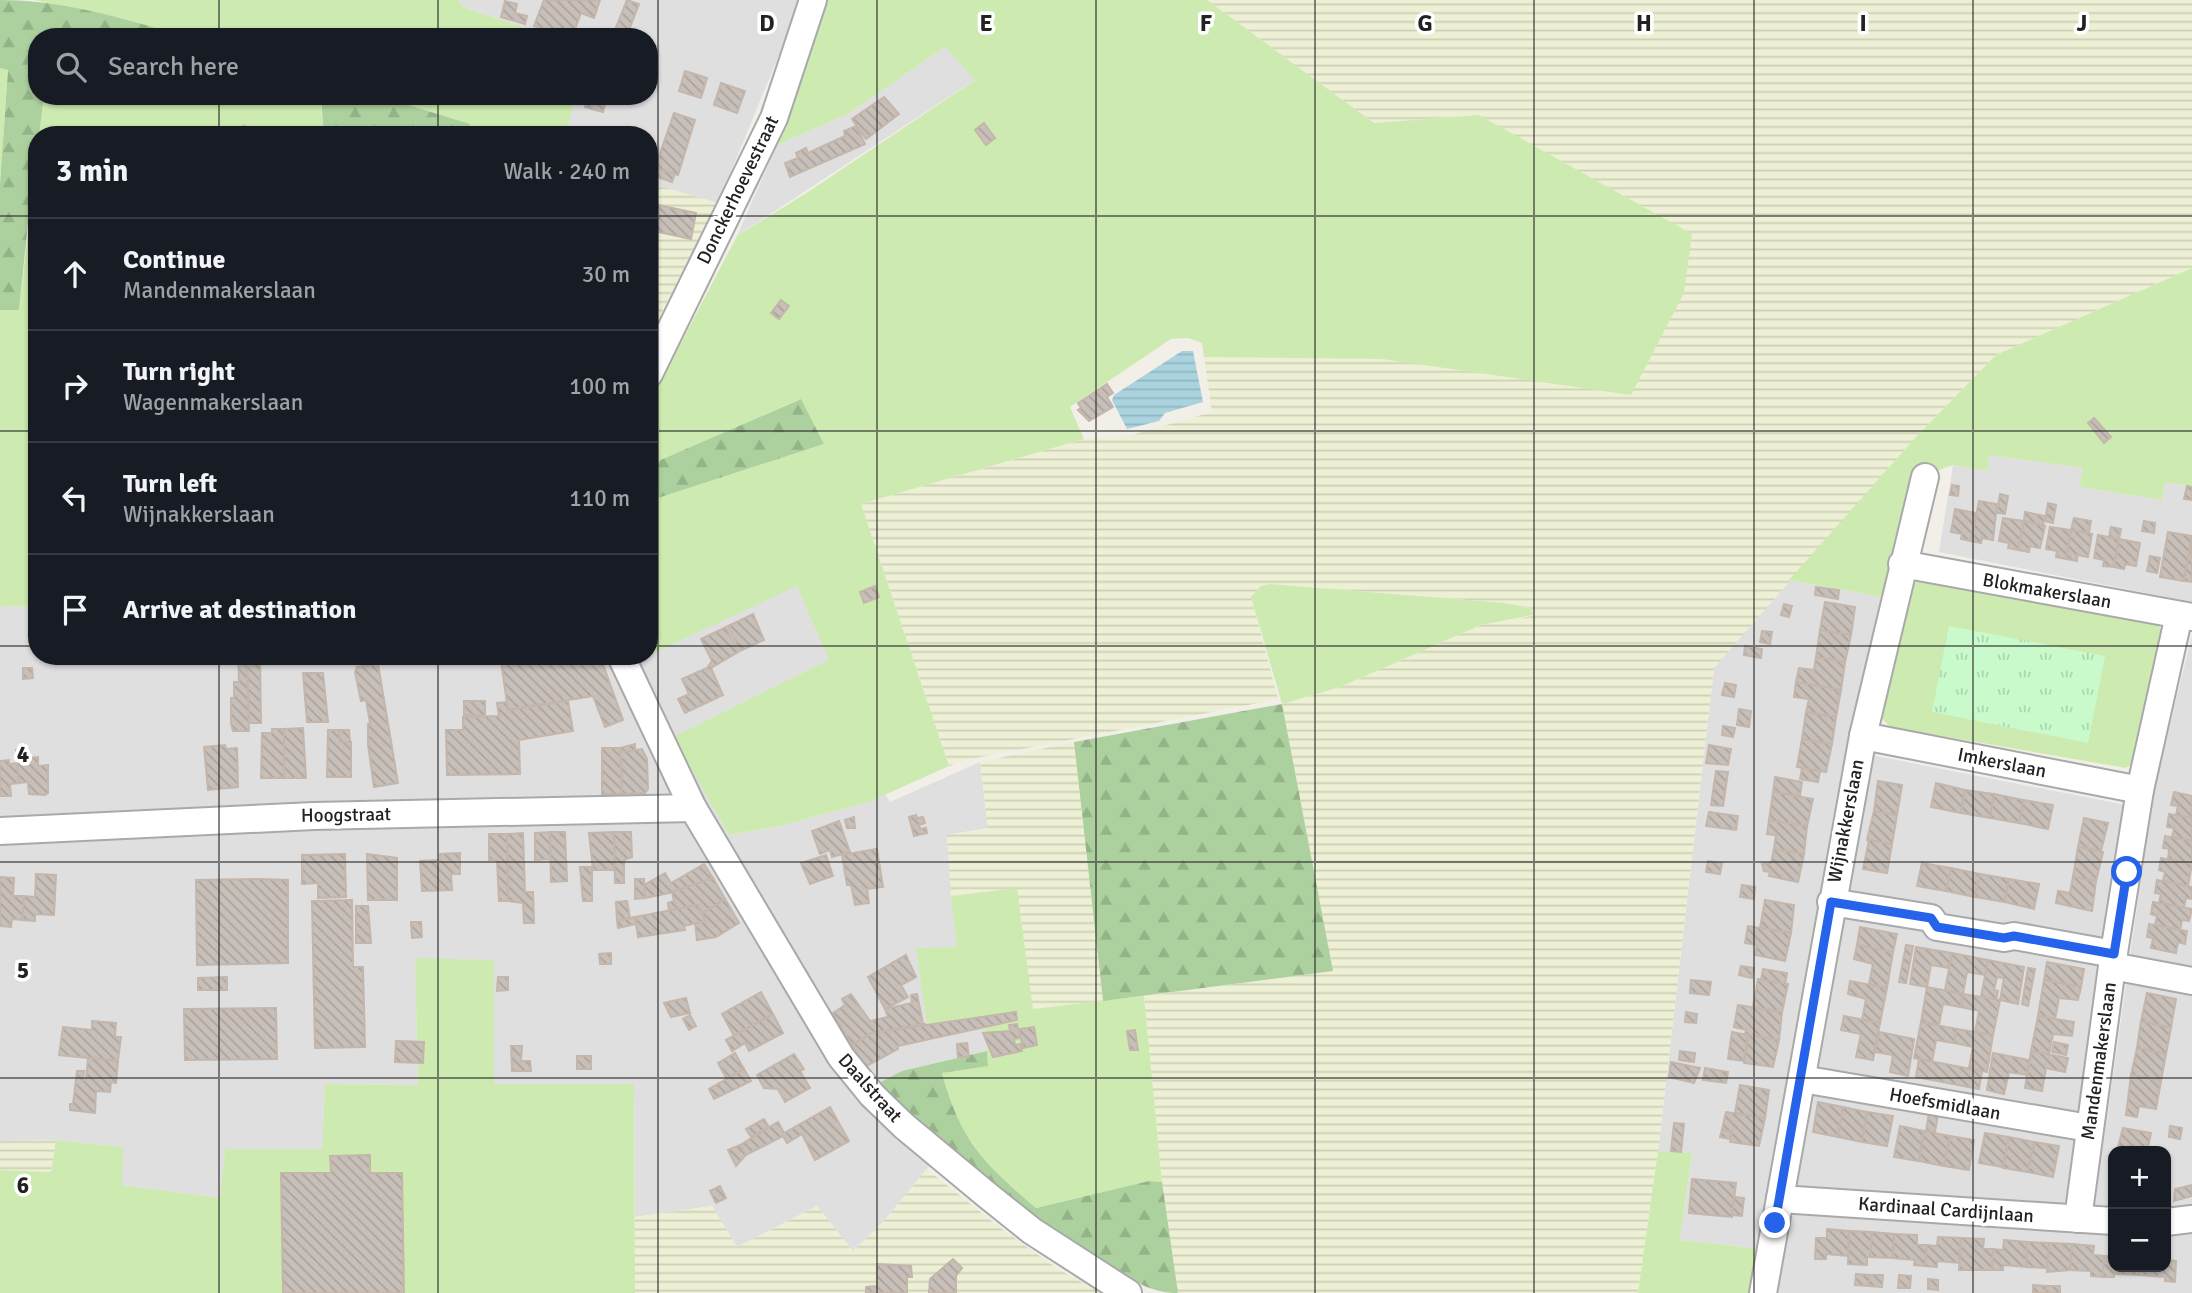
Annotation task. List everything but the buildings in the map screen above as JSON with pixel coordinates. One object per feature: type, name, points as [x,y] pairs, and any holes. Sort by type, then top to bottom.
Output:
[{"type":"street","name":"Donckerhoevestraat","points":[[658,356],[774,118],[813,0]]},
{"type":"street","name":"Wijnakkerslaan","points":[[1763,1293],[1831,902],[1863,736],[1902,564],[1925,477]]},
{"type":"street","name":"Blokmakerslaan","points":[[1902,564],[2186,616]]},
{"type":"street","name":"Mandenmakerslaan","points":[[2078,1219],[2113,960],[2140,790],[2186,616]]},
{"type":"street","points":[[625,665],[693,808]]},
{"type":"street","name":"Imkerslaan","points":[[1863,736],[2140,790]]},
{"type":"street","name":"Hoogstraat","points":[[0,831],[314,816],[693,808]]},
{"type":"street","name":"Daalstraat","points":[[693,808],[841,1058],[872,1095],[939,1156],[1032,1231],[1128,1293]]},
{"type":"street","points":[[1831,902],[1931,918],[1937,927],[2004,938],[2014,936],[2192,981]]},
{"type":"street","name":"Hoefsmidlaan","points":[[1802,1079],[2089,1128]]},
{"type":"street","name":"Kardinaal Cardijnlaan","points":[[1780,1199],[2108,1221]]},
{"type":"street","points":[[2171,1221],[2192,1219]]},
{"type":"shaded area","points":[[459,0],[799,0],[718,203],[658,186],[658,126],[568,126],[574,105],[658,105],[658,28],[525,28],[463,7]]},
{"type":"shaded area","points":[[945,47],[976,79],[737,236],[777,145],[848,114]]},
{"type":"shaded area","points":[[1989,455],[2083,468],[2081,487],[2162,500],[2165,482],[2192,487],[2192,602],[1939,552],[1953,465],[1986,471]]},
{"type":"shaded area","points":[[1789,580],[1882,597],[1781,1161],[1871,755],[2126,805],[2067,1197],[2095,1203],[2153,794],[2192,635],[2192,1293],[1755,1293],[1762,1249],[1680,1240],[1692,1154],[1658,1151],[1714,668]]},
{"type":"shaded area","points":[[797,585],[830,660],[674,737],[729,835],[780,826],[869,802],[884,793],[890,802],[980,762],[988,828],[947,835],[957,948],[916,948],[984,1015],[987,1051],[902,1071],[946,1146],[884,1221],[853,1251],[817,1206],[737,1247],[712,1206],[635,1217],[634,1084],[494,1084],[494,960],[415,959],[418,1085],[325,1084],[322,1149],[225,1149],[220,1198],[121,1185],[122,1147],[56,1140],[0,1141],[0,606],[28,607],[28,665],[658,665],[658,651]]},
{"type":"green space","points":[[0,0],[70,7],[154,28],[28,28],[28,105],[43,105],[40,126],[28,126],[28,222],[19,310],[0,310],[0,184],[8,70],[0,68]]},
{"type":"green space","points":[[34,0],[459,0],[463,7],[525,28],[155,28]]},
{"type":"green space","points":[[828,0],[1207,0],[1374,123],[1479,115],[1692,234],[1684,293],[1631,395],[1382,359],[1204,357],[1202,343],[1188,338],[1171,339],[1070,407],[1084,439],[861,504],[949,766],[869,802],[780,826],[729,835],[673,737],[829,660],[797,586],[658,651],[658,498],[824,444],[800,399],[658,461],[658,387],[737,236],[808,192],[975,80],[945,47],[848,114],[777,145]]},
{"type":"green space","points":[[1207,0],[2192,0],[2192,268],[1996,355],[1916,437],[1714,668],[1658,1151],[1638,1293],[1178,1293],[1162,1182],[1144,996],[1333,971],[1282,704],[1340,687],[1481,625],[1532,616],[1531,608],[1505,603],[1270,584],[1261,586],[1251,597],[1278,699],[966,760],[949,766],[861,504],[1084,439],[1132,435],[1212,412],[1204,357],[1382,359],[1479,115],[1374,123]]},
{"type":"green space","points":[[0,68],[8,70],[0,184]]},
{"type":"green space","points":[[43,105],[321,105],[323,126],[40,126]]},
{"type":"green space","points":[[321,105],[408,105],[470,124],[469,126],[323,126]]},
{"type":"green space","points":[[408,105],[574,105],[568,126],[469,124]]},
{"type":"green space","points":[[658,186],[718,203],[658,320]]},
{"type":"green space","points":[[28,234],[28,607],[0,606],[0,310],[19,310]]},
{"type":"green space","points":[[2192,268],[2192,487],[2165,482],[2162,500],[2080,487],[2083,468],[1989,455],[1987,471],[1953,465],[1919,477],[1882,597],[1789,580],[1916,437],[1996,355]]},
{"type":"green space","points":[[801,399],[824,444],[658,498],[658,461]]},
{"type":"green space","points":[[1930,579],[2153,620],[2164,632],[2135,762],[2126,768],[1890,727],[1879,715],[1908,599],[1914,583]]},
{"type":"green space","points":[[1270,584],[1505,603],[1531,608],[1533,615],[1481,625],[1340,687],[1282,704],[1251,597],[1261,586]]},
{"type":"green space","points":[[1949,626],[2105,656],[2088,743],[1932,712]]},
{"type":"green space","points":[[1282,704],[1333,971],[1103,1001],[1074,742]]},
{"type":"green space","points":[[1074,742],[1103,1001],[1032,1009],[1017,889],[951,896],[947,835],[988,828],[980,762]]},
{"type":"green space","points":[[1017,888],[1033,1009],[1144,996],[1162,1182],[1149,1181],[1036,1208],[988,1163],[976,1149],[957,1117],[942,1073],[988,1065],[984,1016],[927,1024],[916,948],[957,947],[951,896]]},
{"type":"green space","points":[[415,958],[494,960],[494,1084],[634,1084],[635,1293],[0,1293],[0,1170],[51,1172],[56,1140],[123,1147],[122,1185],[220,1198],[225,1149],[322,1149],[325,1084],[418,1085]]},
{"type":"green space","points":[[987,1051],[988,1066],[942,1073],[957,1117],[976,1149],[1036,1208],[1149,1181],[1162,1182],[1178,1293],[1159,1291],[1142,1285],[1047,1227],[989,1182],[879,1083],[902,1071]]},
{"type":"green space","points":[[56,1140],[51,1172],[0,1170],[0,1141]]},
{"type":"green space","points":[[1658,1151],[1692,1153],[1680,1240],[1762,1249],[1755,1293],[1638,1293]]},
{"type":"green space","points":[[927,1169],[998,1226],[1058,1269],[1101,1293],[635,1293],[635,1217],[712,1206],[737,1247],[817,1206],[853,1251],[884,1221]]},
{"type":"water","points":[[1182,351],[1193,351],[1203,402],[1165,413],[1159,421],[1127,429],[1112,400],[1114,395]]},
{"type":"route","points":[[1775,1223],[1831,902],[1931,918],[1937,927],[2004,938],[2014,936],[2114,954],[2127,872]]}]
